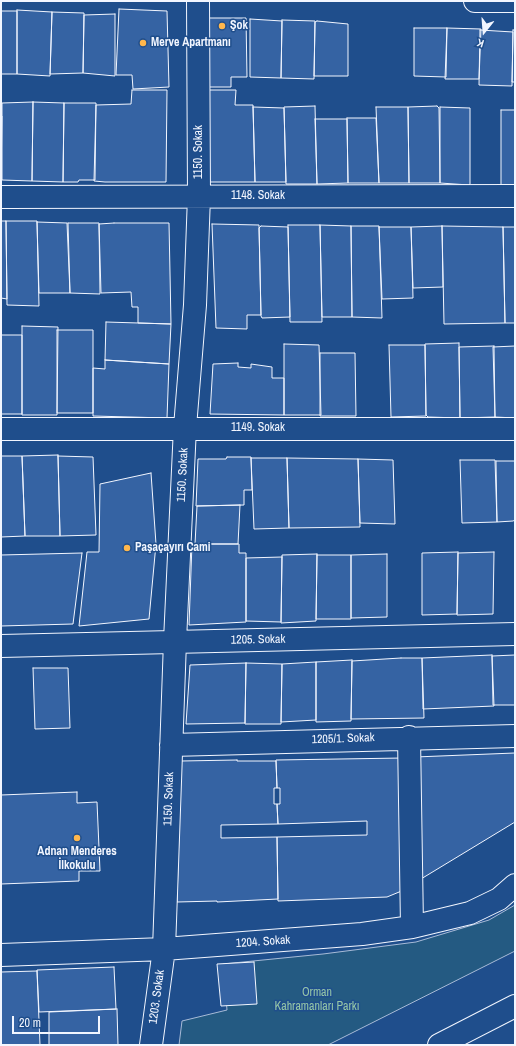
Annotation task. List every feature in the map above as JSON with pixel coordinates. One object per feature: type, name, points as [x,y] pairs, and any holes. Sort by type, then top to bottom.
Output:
[{"type":"main road","name":"1150. Sokak","points":[[164,949],[175,641],[186,428],[195,305],[199,196],[198,1]]},
{"type":"main road","points":[[475,1],[515,1]]},
{"type":"main road","name":"1148. Sokak","points":[[1,196],[515,196]]},
{"type":"main road","name":"1149. Sokak","points":[[1,429],[515,429]]},
{"type":"main road","name":"1205. Sokak","points":[[1,646],[515,634]]},
{"type":"main road","name":"1205/1. Sokak","points":[[171,745],[409,737],[515,736]]},
{"type":"main road","points":[[409,737],[412,927]]},
{"type":"main road","name":"1204. Sokak","points":[[1,955],[164,949],[362,934],[412,927],[470,913],[499,899],[515,885]]},
{"type":"main road","name":"1203. Sokak","points":[[151,1045],[164,949]]},
{"type":"main road","points":[[439,1045],[515,1006]]},
{"type":"green space","name":"Orman Kahramanları Parkı","points":[[515,905],[515,951],[328,1045],[179,1045],[182,1021],[227,1010],[223,964],[323,954],[416,942],[489,920]]},
{"type":"building","name":"Merve Apartmanı","points":[[119,9],[167,11],[169,87],[133,89],[132,75],[116,75]]},
{"type":"building","points":[[17,10],[52,12],[50,76],[17,74]]},
{"type":"building","points":[[1,11],[17,11],[17,74],[1,74]]},
{"type":"building","points":[[52,12],[84,13],[83,73],[50,74]]},
{"type":"building","points":[[115,14],[115,76],[83,73],[84,15]]},
{"type":"building","points":[[202,18],[246,18],[247,77],[231,77],[231,87],[202,87]]},
{"type":"building","points":[[250,19],[282,21],[281,78],[250,77]]},
{"type":"building","points":[[282,20],[315,21],[314,79],[281,78]]},
{"type":"building","points":[[315,22],[348,24],[348,76],[314,76]]},
{"type":"building","points":[[414,28],[447,28],[446,77],[414,76]]},
{"type":"building","points":[[447,28],[481,29],[479,79],[445,79]]},
{"type":"building","points":[[480,30],[513,32],[512,86],[479,85]]},
{"type":"building","points":[[513,30],[515,30],[515,82],[512,82]]},
{"type":"building","points":[[132,90],[167,90],[166,182],[94,181],[96,105],[131,104]]},
{"type":"building","points":[[205,90],[236,90],[235,105],[253,105],[255,182],[209,182]]},
{"type":"building","points":[[33,102],[32,181],[2,180],[2,103]]},
{"type":"building","points":[[33,102],[64,103],[63,182],[32,181]]},
{"type":"building","points":[[64,103],[96,103],[95,180],[63,182]]},
{"type":"building","points":[[315,106],[317,184],[286,184],[284,107]]},
{"type":"building","points":[[437,106],[439,108],[440,183],[409,183],[408,107]]},
{"type":"building","points":[[253,107],[284,108],[286,182],[255,182]]},
{"type":"building","points":[[376,107],[408,107],[409,183],[379,183]]},
{"type":"building","points":[[440,107],[470,108],[469,185],[440,183]]},
{"type":"building","points":[[501,110],[515,110],[515,185],[501,185]]},
{"type":"building","points":[[1,116],[2,116],[1,181]]},
{"type":"building","points":[[347,118],[376,118],[379,183],[348,183]]},
{"type":"building","points":[[315,119],[347,119],[348,183],[317,184]]},
{"type":"building","points":[[1,221],[6,221],[7,299],[1,298]]},
{"type":"building","points":[[6,221],[37,221],[39,306],[7,305]]},
{"type":"building","points":[[37,222],[67,223],[70,293],[39,293]]},
{"type":"building","points":[[68,223],[99,223],[100,294],[70,293]]},
{"type":"building","points":[[169,223],[171,324],[138,323],[138,307],[132,307],[131,292],[101,293],[99,224]]},
{"type":"building","points":[[212,224],[259,225],[261,315],[247,315],[247,329],[216,328]]},
{"type":"building","points":[[288,225],[320,225],[322,322],[290,322]]},
{"type":"building","points":[[320,225],[351,226],[352,317],[322,317]]},
{"type":"building","points":[[261,226],[288,227],[290,317],[262,318],[261,316],[259,228]]},
{"type":"building","points":[[351,226],[379,226],[382,318],[352,317]]},
{"type":"building","points":[[442,226],[503,227],[505,323],[444,324]]},
{"type":"building","points":[[442,226],[443,287],[413,288],[411,227]]},
{"type":"building","points":[[379,227],[411,227],[413,298],[382,299]]},
{"type":"building","points":[[503,227],[515,227],[515,323],[505,323]]},
{"type":"building","points":[[106,322],[171,324],[169,364],[105,360]]},
{"type":"building","points":[[22,326],[58,327],[57,415],[22,415]]},
{"type":"building","points":[[57,330],[93,330],[93,413],[57,413]]},
{"type":"building","points":[[1,335],[22,335],[22,414],[1,414]]},
{"type":"building","points":[[459,343],[460,418],[428,417],[426,415],[425,344]]},
{"type":"building","points":[[284,344],[319,345],[321,415],[284,415]]},
{"type":"building","points":[[389,345],[425,345],[426,416],[391,417]]},
{"type":"building","points":[[494,346],[495,417],[460,418],[459,347]]},
{"type":"building","points":[[515,346],[515,418],[495,417],[493,347]]},
{"type":"building","points":[[320,353],[355,353],[356,416],[320,416]]},
{"type":"building","points":[[105,360],[169,364],[167,418],[93,416],[93,368],[105,369]]},
{"type":"building","points":[[238,363],[238,367],[251,368],[251,364],[272,367],[272,378],[284,378],[284,415],[210,414],[213,364]]},
{"type":"building","points":[[58,455],[60,536],[25,536],[22,456]]},
{"type":"building","points":[[1,456],[22,456],[25,536],[1,537]]},
{"type":"building","points":[[58,456],[93,457],[96,535],[60,536]]},
{"type":"building","points":[[227,457],[251,457],[252,490],[244,490],[244,505],[196,506],[198,459],[226,459]]},
{"type":"building","points":[[251,458],[287,458],[289,528],[254,529]]},
{"type":"building","points":[[287,458],[358,459],[360,527],[289,528]]},
{"type":"building","points":[[358,459],[393,460],[395,524],[360,523]]},
{"type":"building","points":[[460,460],[495,460],[497,522],[462,523]]},
{"type":"building","points":[[496,461],[515,461],[515,520],[513,521],[497,522]]},
{"type":"building","name":"Paşaçayırı Cami","points":[[151,473],[156,544],[149,619],[79,626],[87,552],[99,552],[100,484]]},
{"type":"building","points":[[240,505],[238,544],[195,544],[197,506]]},
{"type":"building","points":[[192,544],[239,544],[239,553],[246,553],[246,622],[189,625]]},
{"type":"building","points":[[458,552],[457,614],[422,615],[422,553]]},
{"type":"building","points":[[494,552],[493,614],[457,615],[458,553]]},
{"type":"building","points":[[82,553],[73,624],[1,626],[1,555]]},
{"type":"building","points":[[317,554],[316,621],[281,623],[282,555]]},
{"type":"building","points":[[387,554],[387,617],[351,618],[351,555]]},
{"type":"building","points":[[317,555],[351,555],[351,619],[316,619]]},
{"type":"building","points":[[282,557],[281,622],[246,621],[246,558]]},
{"type":"building","points":[[492,655],[494,706],[423,709],[422,658]]},
{"type":"building","points":[[515,655],[515,705],[493,705],[492,656]]},
{"type":"building","points":[[422,658],[424,718],[351,719],[352,661]]},
{"type":"building","points":[[352,660],[351,721],[316,722],[316,662]]},
{"type":"building","points":[[316,662],[316,720],[281,722],[282,664]]},
{"type":"building","points":[[246,663],[245,723],[186,724],[190,665]]},
{"type":"building","points":[[246,663],[282,664],[281,724],[245,724]]},
{"type":"building","points":[[33,668],[68,668],[70,728],[35,729]]},
{"type":"building","points":[[515,753],[515,822],[416,882],[415,757]]},
{"type":"building","points":[[403,758],[404,890],[387,897],[278,901],[277,837],[367,835],[367,821],[278,824],[277,804],[280,804],[280,788],[277,788],[276,760]]},
{"type":"building","points":[[181,761],[276,761],[277,788],[274,788],[274,804],[277,804],[278,824],[221,825],[221,838],[277,837],[278,899],[177,902]]},
{"type":"building","points":[[77,792],[77,803],[97,802],[100,871],[79,871],[79,881],[1,884],[1,795]]},
{"type":"building","points":[[254,962],[257,1004],[221,1006],[217,964]]},
{"type":"building","points":[[114,967],[116,1009],[39,1012],[37,970]]},
{"type":"building","points":[[37,971],[40,1045],[1,1045],[1,972]]},
{"type":"building","points":[[117,1009],[118,1045],[49,1045],[49,1012]]},
{"type":"place","name":"Şok","points":[[222,26]]},
{"type":"place","name":"Merve Apartmanı","points":[[143,43]]},
{"type":"place","name":"Paşaçayırı Cami","points":[[127,548]]},
{"type":"place","name":"Adnan Menderes İlkokulu","points":[[77,838]]}]
